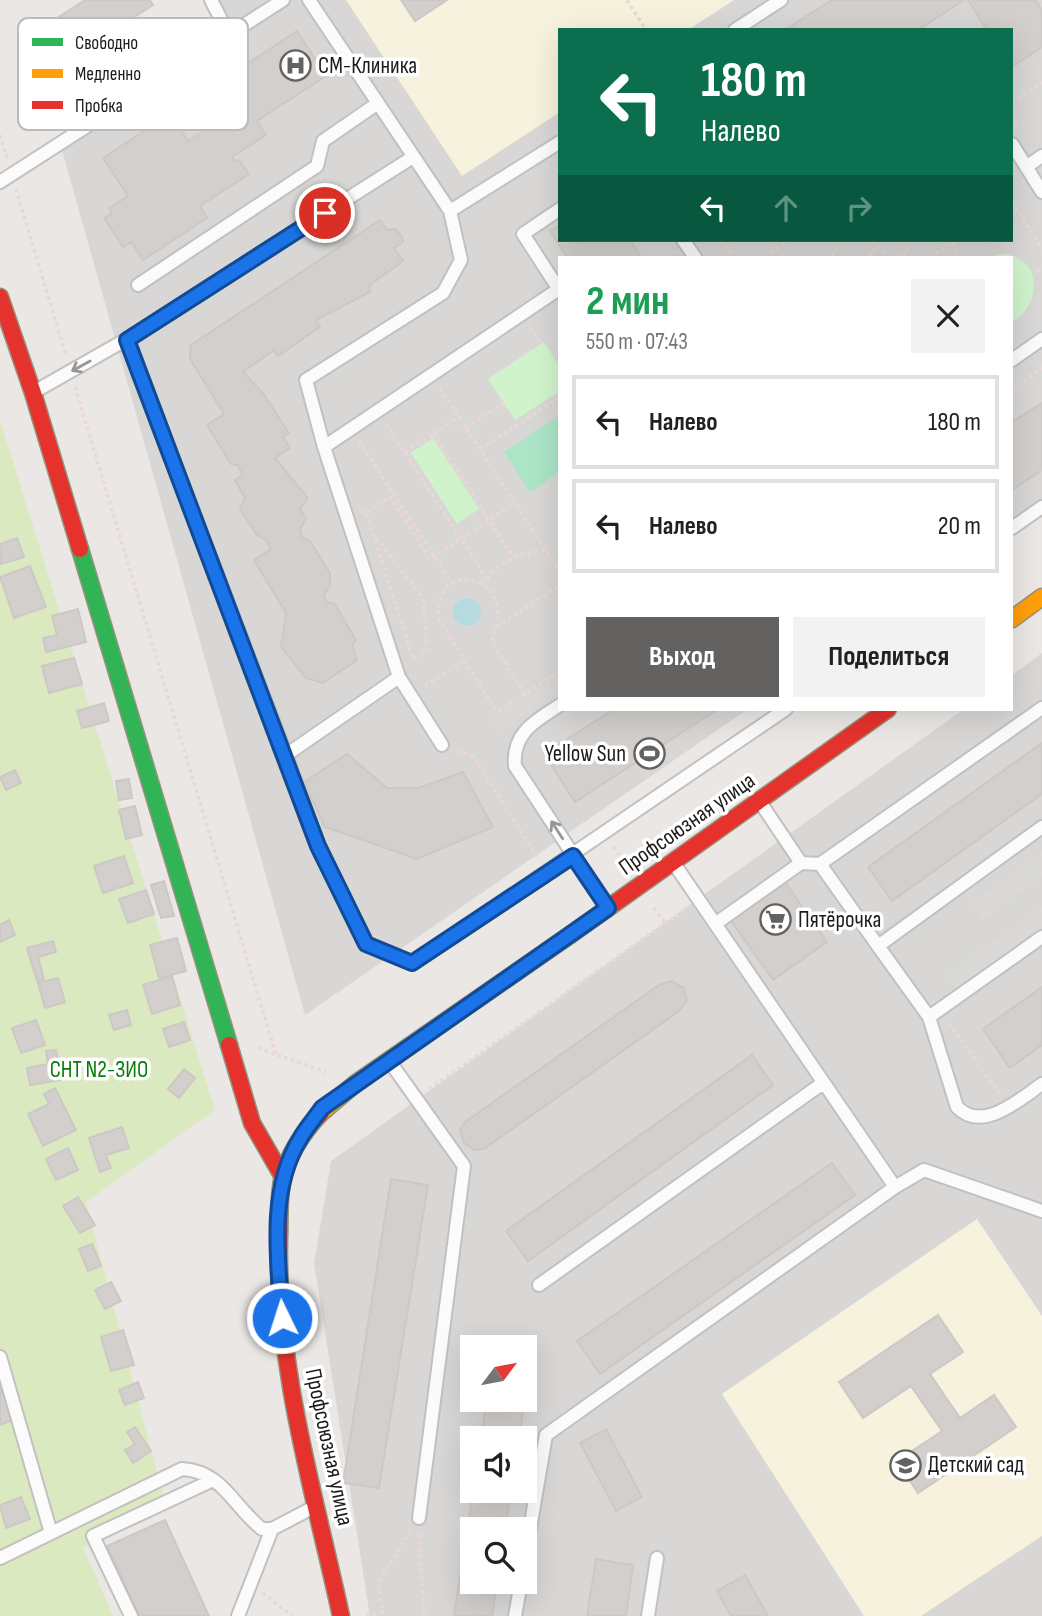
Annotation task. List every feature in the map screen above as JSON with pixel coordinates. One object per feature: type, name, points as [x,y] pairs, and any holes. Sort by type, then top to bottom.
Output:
[{"type":"main road","points":[[0,297],[33,393],[252,1123],[283,1177]]},
{"type":"main road","points":[[1014,612],[1042,597]]},
{"type":"main road","name":"Профсоюзная улица","points":[[341,1616],[284,1340],[277,1252],[283,1177],[299,1140],[322,1108],[356,1083],[674,863],[885,711]]},
{"type":"lane","points":[[211,0],[221,18]]},
{"type":"lane","points":[[248,22],[283,0]]},
{"type":"lane","points":[[309,0],[450,211],[461,260],[443,293],[306,380],[324,447],[399,677],[442,745]]},
{"type":"lane","points":[[738,28],[781,0]]},
{"type":"lane","points":[[138,285],[317,166],[323,141],[378,103]]},
{"type":"lane","points":[[0,182],[80,130]]},
{"type":"lane","points":[[450,211],[558,143]]},
{"type":"lane","points":[[1013,146],[1042,192]]},
{"type":"lane","points":[[33,393],[127,340],[413,156]]},
{"type":"lane","points":[[1026,167],[1042,156]]},
{"type":"lane","points":[[558,210],[523,234],[558,288]]},
{"type":"lane","points":[[324,447],[558,291]]},
{"type":"lane","points":[[1013,359],[1042,339]]},
{"type":"lane","points":[[127,340],[286,755],[318,846],[366,944],[412,963],[783,711]]},
{"type":"lane","points":[[1013,527],[1042,507]]},
{"type":"lane","points":[[286,755],[399,677]]},
{"type":"lane","points":[[558,706],[523,731],[514,754],[516,766],[608,908]]},
{"type":"lane","points":[[715,924],[801,863],[820,864],[1042,708]]},
{"type":"lane","points":[[759,801],[801,863]]},
{"type":"lane","points":[[878,946],[1042,827]]},
{"type":"lane","points":[[674,863],[895,1187]]},
{"type":"lane","points":[[820,864],[878,946],[935,1014],[957,1107],[965,1115],[976,1118],[1009,1107],[1042,1084]]},
{"type":"lane","points":[[935,1014],[1042,937]]},
{"type":"lane","points":[[390,1060],[464,1167],[418,1518]]},
{"type":"lane","points":[[538,1285],[823,1083]]},
{"type":"lane","points":[[532,1517],[546,1434],[895,1187],[924,1170],[1042,1211]]},
{"type":"lane","points":[[0,1357],[51,1533]]},
{"type":"lane","points":[[0,1558],[181,1469],[199,1470],[225,1489],[261,1529],[272,1529],[317,1505]]},
{"type":"lane","points":[[131,1616],[93,1536],[213,1480]]},
{"type":"lane","points":[[238,1616],[272,1529]]},
{"type":"lane","points":[[649,1616],[657,1558]]},
{"type":"lane","points":[[515,1616],[519,1594]]},
{"type":"path","points":[[627,0],[645,28]]},
{"type":"path","points":[[1013,102],[1042,82]]},
{"type":"path","points":[[0,135],[276,1055]]},
{"type":"path","points":[[1013,201],[1020,196]]},
{"type":"path","points":[[1013,204],[1042,249]]},
{"type":"path","points":[[766,256],[787,242]]},
{"type":"path","points":[[875,242],[888,256]]},
{"type":"path","points":[[931,256],[950,242]]},
{"type":"path","points":[[871,256],[877,245]]},
{"type":"path","points":[[1036,271],[1042,267]]},
{"type":"path","points":[[1013,388],[1042,368]]},
{"type":"path","points":[[428,394],[439,387],[558,569]]},
{"type":"path","points":[[480,449],[558,398]]},
{"type":"path","points":[[466,428],[503,403]]},
{"type":"path","points":[[376,428],[395,415]]},
{"type":"path","points":[[404,453],[459,417]]},
{"type":"path","points":[[384,422],[487,579]]},
{"type":"path","points":[[367,433],[359,439],[452,583]]},
{"type":"path","points":[[433,434],[513,557]]},
{"type":"path","points":[[366,512],[390,497],[430,559],[515,503]]},
{"type":"path","points":[[373,534],[423,598],[427,649],[413,659]]},
{"type":"path","points":[[483,584],[513,557],[546,551]]},
{"type":"path","points":[[525,694],[492,640],[498,627],[497,605],[483,584],[467,579],[452,583],[441,596],[438,611],[446,632],[497,712],[525,694],[558,672]]},
{"type":"path","points":[[498,627],[558,586]]},
{"type":"path","points":[[411,695],[464,661]]},
{"type":"path","points":[[442,745],[473,756],[548,873]]},
{"type":"path","points":[[416,1098],[699,900]]},
{"type":"path","points":[[935,1014],[1009,1107]]},
{"type":"path","points":[[253,1045],[356,1083]]},
{"type":"path","points":[[360,1616],[385,1615],[378,1582],[418,1518]]},
{"type":"path","points":[[418,1518],[424,1616]]},
{"type":"path","points":[[251,1584],[292,1616]]},
{"type":"shaded area","points":[[217,0],[1042,0],[1042,505],[1013,525],[1013,256],[558,256],[558,711],[745,711],[305,1015],[60,143],[77,130],[248,130],[248,18],[222,18]]},
{"type":"shaded area","points":[[346,0],[734,0],[691,28],[558,28],[558,113],[462,176]]},
{"type":"shaded area","points":[[1042,653],[1042,1616],[370,1616],[314,1263],[331,1161],[961,711],[1013,711],[1013,674]]},
{"type":"shaded area","points":[[558,676],[558,693],[499,732],[491,719]]},
{"type":"shaded area","points":[[1042,853],[1042,876],[982,920],[971,904]]},
{"type":"shaded area","points":[[1042,907],[1042,926],[956,988],[947,975]]},
{"type":"shaded area","name":"Детский сад","points":[[977,1219],[1042,1316],[1042,1536],[921,1616],[864,1616],[722,1394]]},
{"type":"green space","points":[[1001,254],[1014,256],[1024,262],[1031,271],[1034,281],[1030,302],[1015,320],[1013,256],[994,256]]},
{"type":"green space","points":[[544,342],[558,364],[558,392],[515,420],[488,379]]},
{"type":"green space","points":[[558,416],[558,473],[530,492],[504,452]]},
{"type":"green space","name":"СНТ N2-ЗИО","points":[[0,420],[215,1110],[86,1202],[166,1506],[136,1524],[83,1547],[113,1616],[0,1616]]},
{"type":"green space","points":[[433,438],[479,509],[457,524],[411,453]]},
{"type":"water","points":[[467,598],[477,602],[481,612],[477,622],[467,626],[457,622],[453,612],[457,602]]},
{"type":"building","points":[[85,0],[150,0],[153,5],[133,18],[57,18]]},
{"type":"building","points":[[401,0],[447,0],[415,21]]},
{"type":"building","points":[[832,0],[964,0],[921,28],[788,28]]},
{"type":"building","points":[[968,0],[1035,0],[1042,10],[1042,47],[1013,66],[1013,28],[986,28]]},
{"type":"building","points":[[297,31],[326,76],[257,121],[266,135],[232,157],[236,162],[239,160],[249,174],[200,206],[207,218],[143,260],[131,242],[123,247],[104,218],[112,213],[109,208],[128,196],[103,158],[146,130],[181,130],[188,141],[206,130],[248,130],[248,63]]},
{"type":"building","points":[[380,220],[387,230],[396,229],[402,237],[403,242],[394,248],[403,261],[370,285],[370,292],[316,320],[320,327],[278,356],[274,350],[243,372],[263,393],[289,433],[283,437],[290,448],[275,458],[308,498],[300,509],[306,519],[300,529],[302,538],[310,541],[330,573],[330,586],[324,595],[327,603],[334,603],[356,640],[352,645],[357,660],[323,683],[306,678],[281,647],[286,613],[254,560],[271,549],[266,540],[257,535],[240,509],[245,498],[235,480],[243,475],[237,465],[231,464],[207,425],[224,414],[190,359],[191,345]]},
{"type":"building","points":[[558,226],[558,242],[631,242],[640,256],[566,256],[550,231]]},
{"type":"building","points":[[1042,403],[1042,470],[1013,489],[1013,421]]},
{"type":"building","points":[[17,538],[24,557],[1,564],[0,544]]},
{"type":"building","points":[[30,566],[46,607],[14,618],[0,577]]},
{"type":"building","points":[[78,609],[86,642],[46,652],[43,638],[57,635],[52,616]]},
{"type":"building","points":[[74,658],[82,684],[49,693],[42,666]]},
{"type":"building","points":[[104,703],[109,721],[82,728],[77,711]]},
{"type":"building","points":[[611,711],[715,711],[575,802],[544,754]]},
{"type":"building","points":[[1042,743],[1042,794],[892,901],[868,867]]},
{"type":"building","points":[[347,754],[387,788],[419,788],[463,772],[493,827],[417,859],[325,827],[304,782]]},
{"type":"building","points":[[15,770],[21,783],[6,790],[0,777]]},
{"type":"building","points":[[129,779],[132,798],[119,800],[116,781]]},
{"type":"building","points":[[135,806],[142,835],[126,839],[119,810]]},
{"type":"building","points":[[124,856],[133,883],[103,893],[94,866]]},
{"type":"building","points":[[164,881],[174,916],[161,918],[151,885]]},
{"type":"building","points":[[785,882],[827,942],[773,980],[731,921]]},
{"type":"building","points":[[146,890],[154,914],[128,923],[119,899]]},
{"type":"building","points":[[9,920],[15,935],[0,942],[0,925]]},
{"type":"building","points":[[177,938],[186,971],[159,978],[150,945]]},
{"type":"building","points":[[53,941],[56,952],[38,957],[44,979],[37,981],[27,948]]},
{"type":"building","points":[[172,976],[180,1005],[152,1014],[143,985]]},
{"type":"building","points":[[58,978],[65,1002],[45,1008],[38,983]]},
{"type":"building","points":[[671,981],[684,988],[687,1001],[678,1012],[484,1149],[474,1150],[464,1143],[460,1130],[465,1122],[659,985]]},
{"type":"building","points":[[1042,987],[1042,1045],[1010,1068],[983,1029]]},
{"type":"building","points":[[127,1010],[131,1025],[114,1030],[109,1015]]},
{"type":"building","points":[[36,1020],[45,1045],[21,1053],[12,1028]]},
{"type":"building","points":[[184,1022],[190,1040],[169,1047],[163,1029]]},
{"type":"building","points":[[56,1050],[61,1080],[30,1085],[27,1068],[48,1064],[46,1051]]},
{"type":"building","points":[[752,1055],[773,1085],[528,1261],[506,1231]]},
{"type":"building","points":[[184,1069],[195,1078],[179,1098],[168,1089]]},
{"type":"building","points":[[55,1088],[76,1130],[43,1146],[28,1114],[49,1104],[44,1094]]},
{"type":"building","points":[[122,1127],[129,1148],[106,1155],[111,1168],[100,1172],[89,1138]]},
{"type":"building","points":[[68,1148],[78,1170],[56,1180],[46,1159]]},
{"type":"building","points":[[832,1163],[855,1195],[600,1374],[577,1341]]},
{"type":"building","points":[[391,1179],[428,1185],[379,1488],[343,1483]]},
{"type":"building","points":[[78,1197],[95,1225],[80,1233],[63,1206]]},
{"type":"building","points":[[92,1244],[101,1266],[88,1271],[79,1249]]},
{"type":"building","points":[[111,1282],[121,1301],[105,1309],[95,1290]]},
{"type":"building","points":[[938,1315],[963,1352],[930,1374],[960,1418],[994,1395],[1016,1427],[918,1493],[897,1461],[942,1431],[911,1386],[863,1418],[839,1382]]},
{"type":"building","points":[[123,1330],[134,1365],[111,1371],[101,1337]]},
{"type":"building","points":[[138,1382],[144,1398],[125,1405],[119,1390]]},
{"type":"building","points":[[0,1387],[13,1420],[0,1425]]},
{"type":"building","points":[[485,1412],[523,1412],[521,1426],[483,1426]]},
{"type":"building","points":[[135,1427],[151,1451],[133,1463],[125,1450],[135,1444],[127,1432]]},
{"type":"building","points":[[606,1429],[642,1497],[616,1511],[580,1443]]},
{"type":"building","points":[[21,1497],[30,1519],[6,1528],[0,1505]]},
{"type":"building","points":[[471,1503],[509,1503],[507,1517],[469,1517]]},
{"type":"building","points":[[165,1520],[209,1616],[139,1616],[107,1546]]},
{"type":"building","points":[[596,1559],[633,1565],[626,1616],[587,1616]]},
{"type":"building","points":[[745,1575],[768,1616],[731,1616],[717,1591]]},
{"type":"building","points":[[460,1577],[460,1594],[495,1594],[492,1616],[454,1616]]},
{"type":"traffic: fast","points":[[80,549],[229,1045]]},
{"type":"traffic: slow","points":[[1013,618],[1042,597]]},
{"type":"traffic: slow","points":[[321,1113],[356,1083],[570,935]]},
{"type":"traffic: jam","points":[[0,297],[33,393],[80,549]]},
{"type":"traffic: jam","points":[[570,935],[885,711]]},
{"type":"traffic: jam","points":[[229,1045],[252,1123],[283,1177]]},
{"type":"traffic: jam","points":[[321,1113],[298,1142],[283,1176],[279,1208],[280,1287],[290,1382],[341,1616]]},
{"type":"place","name":"СМ-Клиника","points":[[295,66]]},
{"type":"place","name":"Yellow Sun","points":[[649,754]]},
{"type":"place","name":"Пятёрочка","points":[[775,920]]},
{"type":"place","name":"Детский сад","points":[[905,1465]]},
{"type":"route","points":[[282,1318],[277,1252],[283,1177],[299,1140],[322,1108],[608,908],[573,856],[412,963],[366,944],[318,846],[286,755],[127,340],[325,213]]}]
